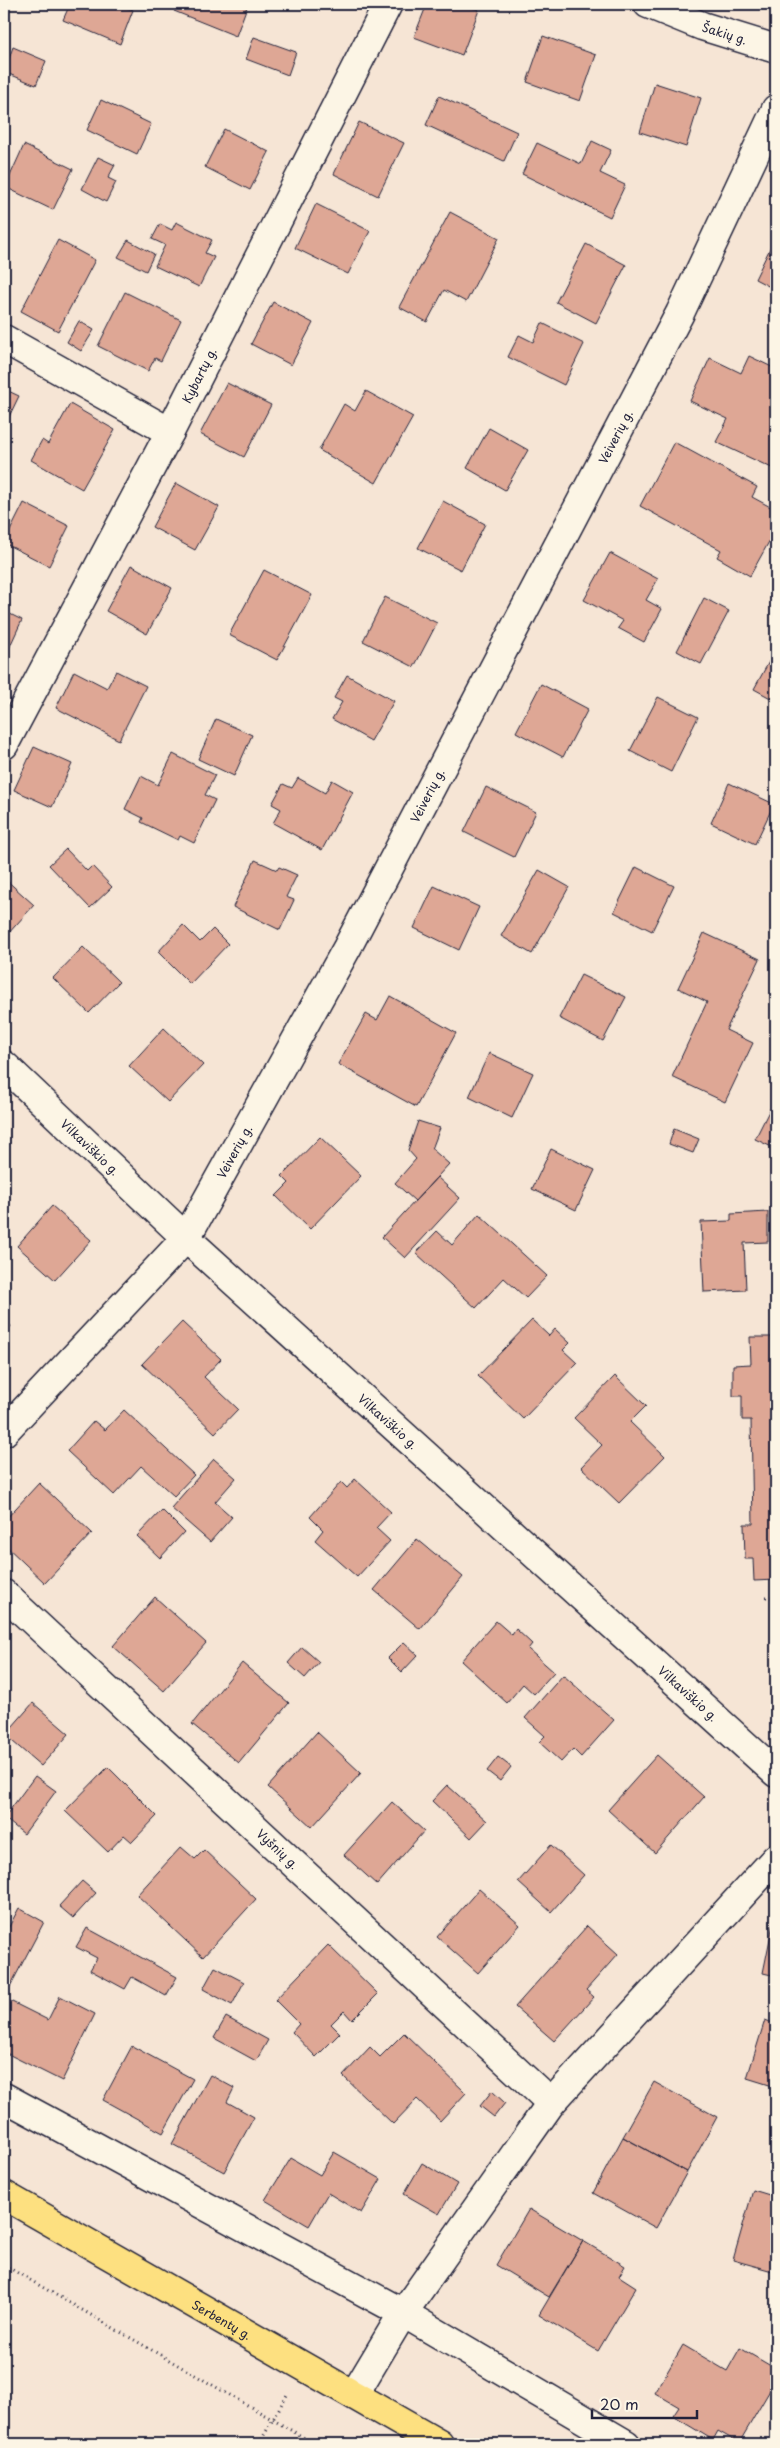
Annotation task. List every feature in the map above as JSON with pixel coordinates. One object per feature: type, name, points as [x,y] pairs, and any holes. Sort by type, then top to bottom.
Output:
[{"type":"main road","name":"Serbentų g.","points":[[4,2195],[439,2444]]},
{"type":"street","name":"Kybartų g.","points":[[4,746],[170,432],[388,4]]},
{"type":"street","name":"Šakių g.","points":[[648,4],[702,26],[776,49]]},
{"type":"street","name":"Veiverių g.","points":[[4,1432],[186,1238],[347,948],[680,313],[776,109]]},
{"type":"street","points":[[4,339],[170,432]]},
{"type":"street","name":"Vilkaviškio g.","points":[[4,1065],[186,1238],[776,1773]]},
{"type":"street","name":"Vyšnių g.","points":[[4,1594],[551,2103]]},
{"type":"street","points":[[354,2395],[403,2313],[551,2103],[776,1858]]},
{"type":"street","points":[[4,2096],[403,2313],[626,2444]]},
{"type":"path","points":[[766,1597],[776,1597]]},
{"type":"path","points":[[4,2265],[315,2444]]},
{"type":"path","points":[[259,2444],[303,2366]]},
{"type":"building","points":[[70,4],[117,4],[133,10],[120,44],[63,20]]},
{"type":"building","points":[[177,4],[248,4],[236,36],[174,11]]},
{"type":"building","points":[[427,4],[463,4],[479,10],[462,55],[414,37]]},
{"type":"building","points":[[543,36],[596,55],[580,101],[527,82]]},
{"type":"building","points":[[254,37],[296,52],[288,75],[246,59]]},
{"type":"building","points":[[13,47],[46,61],[36,85],[4,72]]},
{"type":"building","points":[[655,83],[701,98],[686,147],[640,132]]},
{"type":"building","points":[[439,96],[517,132],[504,161],[426,125]]},
{"type":"building","points":[[101,100],[151,124],[137,154],[87,130]]},
{"type":"building","points":[[359,122],[404,143],[378,196],[334,174]]},
{"type":"building","points":[[224,129],[269,152],[250,190],[205,167]]},
{"type":"building","points":[[592,141],[611,150],[600,173],[625,185],[610,217],[522,174],[537,143],[581,164]]},
{"type":"building","points":[[24,145],[73,169],[53,210],[5,187]]},
{"type":"building","points":[[98,157],[115,165],[108,178],[116,182],[106,202],[82,189]]},
{"type":"building","points":[[316,204],[370,231],[348,274],[295,248]]},
{"type":"building","points":[[450,212],[499,238],[466,302],[444,290],[427,322],[399,307]]},
{"type":"building","points":[[176,222],[212,240],[205,253],[214,257],[199,287],[155,266],[165,245],[152,239],[160,224],[172,230]]},
{"type":"building","points":[[776,236],[776,290],[755,279]]},
{"type":"building","points":[[58,240],[95,260],[58,331],[21,311]]},
{"type":"building","points":[[128,240],[154,254],[146,271],[118,257]]},
{"type":"building","points":[[586,244],[626,265],[596,323],[556,302]]},
{"type":"building","points":[[125,292],[181,320],[161,361],[155,358],[148,371],[98,346]]},
{"type":"building","points":[[273,302],[313,323],[291,365],[251,344]]},
{"type":"building","points":[[79,321],[94,330],[81,351],[67,342]]},
{"type":"building","points":[[542,323],[584,344],[564,385],[508,357],[519,335],[533,342]]},
{"type":"building","points":[[749,356],[776,369],[776,415],[772,423],[776,425],[776,463],[774,469],[716,442],[728,419],[690,401],[710,358],[741,373]]},
{"type":"building","points":[[227,383],[271,405],[244,457],[200,434]]},
{"type":"building","points":[[4,389],[19,396],[4,427]]},
{"type":"building","points":[[366,391],[413,417],[376,483],[319,450],[344,404],[355,411]]},
{"type":"building","points":[[70,404],[115,430],[82,489],[31,460],[42,440],[48,444]]},
{"type":"building","points":[[489,428],[528,450],[505,490],[467,468]]},
{"type":"building","points":[[674,442],[757,487],[752,497],[776,510],[776,529],[750,576],[717,557],[721,550],[640,506]]},
{"type":"building","points":[[176,483],[219,507],[195,550],[152,527]]},
{"type":"building","points":[[443,501],[485,524],[461,570],[418,548]]},
{"type":"building","points":[[24,503],[69,526],[49,566],[4,543]]},
{"type":"building","points":[[610,553],[658,579],[646,600],[662,609],[644,642],[618,628],[623,621],[584,600]]},
{"type":"building","points":[[131,565],[172,588],[147,634],[106,611]]},
{"type":"building","points":[[264,570],[312,595],[277,660],[229,635]]},
{"type":"building","points":[[385,597],[437,623],[414,667],[363,641]]},
{"type":"building","points":[[704,598],[729,611],[701,664],[677,651]]},
{"type":"building","points":[[4,611],[22,620],[4,659]]},
{"type":"building","points":[[776,649],[776,701],[754,689]]},
{"type":"building","points":[[74,671],[107,688],[116,671],[146,686],[119,740],[56,708]]},
{"type":"building","points":[[347,675],[394,701],[371,741],[332,719],[342,702],[334,698]]},
{"type":"building","points":[[541,684],[588,709],[563,757],[516,732]]},
{"type":"building","points":[[658,697],[698,717],[671,772],[630,751]]},
{"type":"building","points":[[216,719],[252,735],[234,776],[198,759]]},
{"type":"building","points":[[34,747],[72,764],[52,807],[14,790]]},
{"type":"building","points":[[173,754],[215,775],[205,795],[215,800],[194,843],[180,836],[178,840],[141,822],[143,818],[125,809],[141,776],[158,785]]},
{"type":"building","points":[[298,778],[325,793],[332,780],[353,792],[322,850],[273,823],[281,809],[272,804],[283,784],[292,788]]},
{"type":"building","points":[[729,783],[774,804],[755,844],[711,823]]},
{"type":"building","points":[[486,787],[536,812],[514,857],[464,832]]},
{"type":"building","points":[[66,849],[87,871],[92,866],[112,887],[90,908],[49,865]]},
{"type":"building","points":[[255,860],[277,870],[279,867],[297,875],[286,897],[294,900],[280,930],[233,907]]},
{"type":"building","points":[[636,867],[674,886],[652,931],[614,912]]},
{"type":"building","points":[[539,870],[569,887],[532,954],[501,936]]},
{"type":"building","points":[[4,878],[34,905],[7,935],[4,932]]},
{"type":"building","points":[[434,886],[479,907],[459,950],[414,928]]},
{"type":"building","points":[[183,925],[200,942],[213,929],[228,944],[190,984],[158,952]]},
{"type":"building","points":[[704,933],[760,959],[726,1030],[753,1043],[725,1102],[672,1077],[707,1002],[678,988]]},
{"type":"building","points":[[83,947],[119,982],[89,1013],[53,978]]},
{"type":"building","points":[[581,975],[626,997],[603,1041],[559,1018]]},
{"type":"building","points":[[390,996],[456,1033],[416,1107],[338,1064],[366,1014],[377,1020]]},
{"type":"building","points":[[164,1028],[203,1065],[168,1102],[129,1066]]},
{"type":"building","points":[[489,1053],[533,1073],[512,1118],[469,1097]]},
{"type":"building","points":[[776,1100],[776,1149],[755,1139]]},
{"type":"building","points":[[418,1121],[440,1128],[432,1149],[449,1164],[415,1201],[395,1183],[416,1159],[408,1150]]},
{"type":"building","points":[[674,1129],[699,1139],[693,1153],[669,1144]]},
{"type":"building","points":[[320,1137],[361,1176],[310,1229],[276,1196],[289,1183],[282,1176]]},
{"type":"building","points":[[551,1149],[595,1170],[576,1210],[532,1189]]},
{"type":"building","points":[[437,1177],[460,1198],[405,1258],[382,1237]]},
{"type":"building","points":[[52,1206],[91,1240],[55,1280],[17,1246]]},
{"type":"building","points":[[768,1212],[768,1242],[744,1243],[746,1290],[704,1292],[701,1222],[731,1221],[731,1214]]},
{"type":"building","points":[[479,1214],[547,1276],[526,1298],[504,1278],[476,1308],[416,1253],[437,1231],[452,1245]]},
{"type":"building","points":[[4,1319],[11,1326],[4,1335]]},
{"type":"building","points":[[775,1319],[776,1580],[754,1581],[753,1559],[745,1559],[744,1524],[753,1524],[751,1420],[742,1420],[742,1396],[733,1396],[733,1365],[751,1364],[750,1337],[775,1337]]},
{"type":"building","points":[[532,1320],[549,1336],[555,1329],[570,1343],[563,1350],[577,1363],[523,1419],[478,1376]]},
{"type":"building","points":[[182,1322],[221,1359],[204,1377],[238,1409],[215,1433],[142,1364]]},
{"type":"building","points":[[615,1376],[646,1406],[630,1422],[665,1456],[619,1503],[581,1467],[602,1445],[574,1418]]},
{"type":"building","points":[[124,1410],[194,1475],[174,1496],[141,1466],[114,1495],[67,1451],[94,1421],[105,1430]]},
{"type":"building","points":[[214,1459],[236,1478],[215,1502],[232,1517],[210,1542],[171,1508]]},
{"type":"building","points":[[355,1479],[391,1512],[376,1528],[390,1541],[357,1577],[315,1540],[323,1530],[310,1517],[341,1482],[347,1488]]},
{"type":"building","points":[[39,1483],[92,1533],[45,1583],[4,1544],[4,1521]]},
{"type":"building","points":[[162,1510],[184,1532],[160,1558],[137,1536]]},
{"type":"building","points":[[417,1539],[463,1577],[420,1629],[374,1590]]},
{"type":"building","points":[[155,1597],[206,1643],[164,1691],[113,1646]]},
{"type":"building","points":[[496,1621],[512,1635],[516,1629],[532,1644],[528,1649],[554,1672],[534,1694],[523,1684],[507,1703],[461,1661]]},
{"type":"building","points":[[404,1642],[418,1655],[402,1672],[388,1658]]},
{"type":"building","points":[[302,1647],[319,1662],[305,1678],[288,1663]]},
{"type":"building","points":[[242,1663],[289,1703],[239,1763],[192,1724]]},
{"type":"building","points":[[563,1675],[614,1720],[581,1757],[573,1749],[561,1762],[539,1742],[545,1736],[525,1718]]},
{"type":"building","points":[[33,1703],[69,1734],[41,1766],[5,1735]]},
{"type":"building","points":[[317,1732],[361,1773],[312,1827],[268,1787]]},
{"type":"building","points":[[657,1755],[704,1797],[655,1853],[608,1810]]},
{"type":"building","points":[[498,1757],[511,1767],[500,1781],[487,1771]]},
{"type":"building","points":[[108,1767],[157,1816],[132,1842],[124,1835],[108,1852],[65,1811]]},
{"type":"building","points":[[35,1776],[56,1791],[24,1834],[4,1818]]},
{"type":"building","points":[[447,1785],[487,1821],[471,1838],[432,1801]]},
{"type":"building","points":[[392,1802],[424,1831],[377,1885],[344,1855]]},
{"type":"building","points":[[551,1845],[584,1875],[551,1912],[518,1882]]},
{"type":"building","points":[[181,1847],[195,1859],[204,1850],[256,1899],[203,1957],[137,1895]]},
{"type":"building","points":[[82,1881],[96,1893],[73,1918],[59,1906]]},
{"type":"building","points":[[479,1889],[520,1925],[478,1973],[437,1937]]},
{"type":"building","points":[[19,1908],[44,1922],[4,1998],[4,1936]]},
{"type":"building","points":[[773,1924],[776,1925],[776,1976],[763,1973]]},
{"type":"building","points":[[587,1926],[618,1954],[586,1990],[594,1997],[554,2041],[515,2007]]},
{"type":"building","points":[[87,1928],[177,1977],[166,1996],[132,1977],[125,1989],[90,1970],[97,1958],[76,1947]]},
{"type":"building","points":[[328,1945],[378,1994],[352,2020],[344,2011],[331,2024],[340,2033],[316,2057],[292,2032],[299,2024],[275,2000]]},
{"type":"building","points":[[215,1967],[244,1982],[232,2005],[203,1989]]},
{"type":"building","points":[[60,1996],[95,2014],[62,2081],[4,2052],[4,2014],[10,2001],[48,2020]]},
{"type":"building","points":[[226,2017],[268,2040],[256,2061],[214,2038]]},
{"type":"building","points":[[765,2020],[776,2024],[776,2087],[747,2078]]},
{"type":"building","points":[[404,2033],[466,2093],[440,2121],[417,2099],[393,2124],[343,2076],[370,2047],[380,2057]]},
{"type":"building","points":[[132,2046],[193,2079],[163,2133],[103,2100]]},
{"type":"building","points":[[210,2075],[234,2088],[227,2102],[254,2117],[224,2172],[172,2144]]},
{"type":"building","points":[[654,2082],[717,2117],[687,2172],[623,2137]]},
{"type":"building","points":[[492,2091],[505,2103],[494,2117],[480,2106]]},
{"type":"building","points":[[623,2137],[687,2172],[656,2228],[593,2193]]},
{"type":"building","points":[[334,2152],[381,2179],[361,2213],[328,2193],[309,2226],[265,2200],[291,2158],[320,2175]]},
{"type":"building","points":[[422,2163],[457,2184],[439,2214],[404,2194]]},
{"type":"building","points":[[753,2190],[776,2197],[776,2272],[733,2260]]},
{"type":"building","points":[[529,2209],[583,2241],[549,2297],[496,2265]]},
{"type":"building","points":[[583,2241],[625,2266],[619,2276],[636,2287],[598,2351],[539,2315]]},
{"type":"building","points":[[683,2345],[727,2371],[740,2348],[776,2369],[776,2380],[739,2443],[718,2431],[713,2440],[673,2416],[679,2407],[655,2393]]}]
